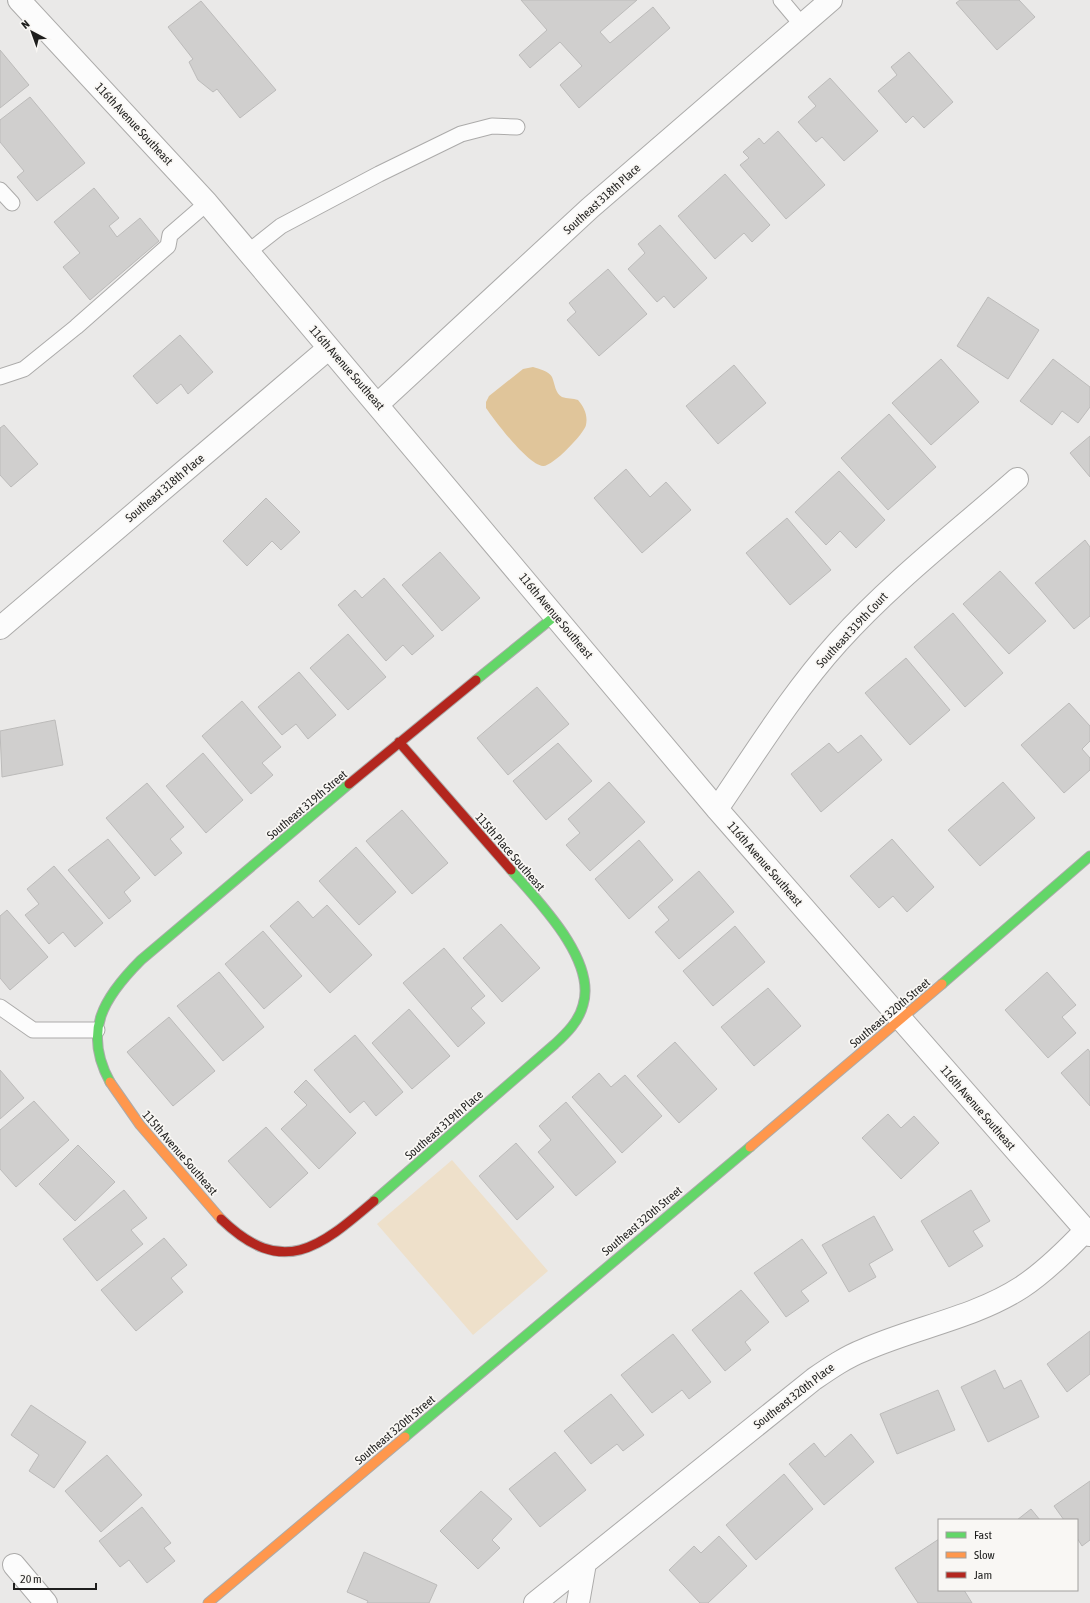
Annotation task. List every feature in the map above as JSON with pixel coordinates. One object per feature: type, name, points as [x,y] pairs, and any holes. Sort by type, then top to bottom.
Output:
[{"type":"street","name":"116th Avenue Southeast","points":[[19,0],[207,203],[378,404],[717,809],[900,1020],[1088,1233]]},
{"type":"street","name":"Southeast 318th Place","points":[[378,404],[590,208],[831,0]]},
{"type":"street","name":"Southeast 318th Place","points":[[0,628],[329,348]]},
{"type":"street","name":"Southeast 319th Court","points":[[717,809],[806,680],[839,642],[884,595],[1018,479]]},
{"type":"street","name":"Southeast 319th Street","points":[[97,1030],[103,1009],[112,993],[141,960],[399,742],[555,616]]},
{"type":"street","name":"115th Place Southeast","points":[[399,742],[547,913],[573,951],[583,971],[586,987]]},
{"type":"street","name":"Southeast 320th Street","points":[[208,1603],[900,1020],[1090,856]]},
{"type":"street","name":"Southeast 319th Place","points":[[289,1253],[308,1248],[328,1238],[347,1224],[543,1054],[576,1022],[582,1010],[586,987]]},
{"type":"street","name":"115th Avenue Southeast","points":[[97,1030],[99,1054],[106,1074],[122,1102],[141,1127],[211,1207],[231,1227],[252,1242],[269,1250],[289,1253]]},
{"type":"street","name":"Southeast 320th Place","points":[[535,1603],[814,1379],[838,1362],[863,1350],[978,1310],[1021,1287],[1044,1271],[1088,1233]]},
{"type":"street","points":[[578,1603],[585,1563]]},
{"type":"street","points":[[14,1565],[46,1603]]},
{"type":"lane","points":[[781,0],[802,25]]},
{"type":"lane","points":[[248,252],[281,226],[379,174],[461,134],[492,126],[517,127]]},
{"type":"lane","points":[[0,190],[12,203]]},
{"type":"lane","points":[[0,377],[24,369],[76,327],[168,246],[170,235],[207,203]]},
{"type":"lane","points":[[0,1006],[33,1030],[97,1030]]},
{"type":"shaded area","points":[[533,367],[549,373],[560,395],[562,397],[578,400],[584,408],[586,415],[586,425],[580,435],[560,456],[543,466],[537,464],[521,451],[486,408],[486,402],[489,396],[523,369]]},
{"type":"shaded area","points":[[452,1160],[548,1271],[473,1335],[377,1224]]},
{"type":"building","points":[[521,0],[637,0],[600,32],[610,43],[653,7],[670,28],[579,108],[560,85],[582,66],[560,42],[530,68],[519,55],[547,30]]},
{"type":"building","points":[[960,0],[1019,0],[1035,17],[997,50],[956,3]]},
{"type":"building","points":[[201,1],[276,90],[240,118],[217,89],[213,92],[198,80],[189,62],[193,59],[168,27]]},
{"type":"building","points":[[0,50],[29,85],[0,108]]},
{"type":"building","points":[[909,52],[953,102],[924,128],[913,116],[906,123],[878,91],[897,75],[891,67]]},
{"type":"building","points":[[830,78],[878,131],[844,161],[822,137],[816,142],[798,122],[816,106],[808,97]]},
{"type":"building","points":[[30,97],[85,163],[37,201],[17,177],[24,171],[0,142],[0,120]]},
{"type":"building","points":[[778,131],[825,185],[786,219],[740,165],[749,158],[743,152],[759,138],[764,144]]},
{"type":"building","points":[[725,174],[770,225],[752,242],[744,233],[715,259],[678,216]]},
{"type":"building","points":[[94,188],[119,218],[109,226],[117,237],[140,218],[159,241],[90,300],[63,267],[80,253],[54,222]]},
{"type":"building","points":[[660,225],[707,278],[674,308],[664,296],[657,302],[628,269],[645,253],[638,244]]},
{"type":"building","points":[[608,269],[647,314],[599,356],[567,320],[576,312],[569,303]]},
{"type":"building","points":[[988,297],[1039,330],[1008,379],[957,346]]},
{"type":"building","points":[[180,335],[213,372],[188,394],[181,384],[157,404],[133,376]]},
{"type":"building","points":[[941,359],[979,402],[931,445],[892,403]]},
{"type":"building","points":[[1053,359],[1090,387],[1090,407],[1078,423],[1062,411],[1052,425],[1020,401]]},
{"type":"building","points":[[734,365],[766,403],[718,444],[686,406]]},
{"type":"building","points":[[889,414],[936,467],[888,510],[841,458]]},
{"type":"building","points":[[4,425],[38,464],[11,487],[0,475],[0,428]]},
{"type":"building","points":[[1090,436],[1090,477],[1070,453]]},
{"type":"building","points":[[626,469],[650,497],[666,482],[691,510],[642,553],[594,498]]},
{"type":"building","points":[[839,471],[885,520],[856,548],[840,531],[826,545],[795,512]]},
{"type":"building","points":[[266,498],[300,532],[281,550],[272,541],[247,566],[223,541]]},
{"type":"building","points":[[787,518],[831,570],[790,605],[746,553]]},
{"type":"building","points":[[1085,540],[1090,547],[1090,616],[1074,629],[1035,583]]},
{"type":"building","points":[[440,552],[480,598],[442,631],[402,585]]},
{"type":"building","points":[[1000,571],[1046,621],[1009,654],[963,604]]},
{"type":"building","points":[[384,578],[434,636],[412,655],[403,645],[386,661],[338,605],[355,590],[362,598]]},
{"type":"building","points":[[953,613],[1003,673],[965,707],[914,647]]},
{"type":"building","points":[[348,634],[386,677],[348,710],[310,668]]},
{"type":"building","points":[[906,658],[950,710],[910,745],[865,693]]},
{"type":"building","points":[[299,672],[336,715],[308,739],[296,724],[282,735],[258,707]]},
{"type":"building","points":[[537,687],[569,724],[508,775],[477,738]]},
{"type":"building","points":[[242,701],[281,747],[262,763],[273,775],[251,794],[202,736]]},
{"type":"building","points":[[1069,703],[1090,726],[1090,741],[1082,749],[1090,758],[1090,770],[1064,793],[1021,745]]},
{"type":"building","points":[[55,720],[63,765],[2,777],[0,731]]},
{"type":"building","points":[[861,735],[882,760],[821,812],[791,774],[829,743],[838,753]]},
{"type":"building","points":[[558,743],[592,781],[546,820],[513,781]]},
{"type":"building","points":[[203,753],[243,800],[206,833],[166,786]]},
{"type":"building","points":[[609,782],[645,822],[590,871],[566,845],[580,833],[568,819]]},
{"type":"building","points":[[1003,782],[1035,818],[980,866],[948,830]]},
{"type":"building","points":[[147,783],[184,827],[170,839],[182,853],[155,876],[106,818]]},
{"type":"building","points":[[402,810],[448,863],[412,894],[366,841]]},
{"type":"building","points":[[108,839],[140,878],[124,892],[131,901],[109,919],[68,870]]},
{"type":"building","points":[[892,839],[934,887],[907,912],[893,896],[879,908],[850,876]]},
{"type":"building","points":[[639,840],[673,880],[629,919],[595,879]]},
{"type":"building","points":[[356,847],[396,892],[359,925],[319,881]]},
{"type":"building","points":[[54,866],[103,923],[75,947],[63,932],[49,944],[25,915],[39,904],[27,889]]},
{"type":"building","points":[[699,871],[734,912],[679,959],[655,932],[669,920],[658,907]]},
{"type":"building","points":[[298,901],[313,918],[327,905],[372,955],[330,993],[270,926]]},
{"type":"building","points":[[7,910],[48,957],[10,990],[0,978],[0,916]]},
{"type":"building","points":[[501,924],[540,968],[502,1002],[463,958]]},
{"type":"building","points":[[735,926],[765,962],[713,1006],[683,971]]},
{"type":"building","points":[[263,931],[302,976],[264,1009],[225,964]]},
{"type":"building","points":[[444,948],[485,996],[471,1008],[485,1023],[458,1047],[403,983]]},
{"type":"building","points":[[219,972],[264,1027],[223,1061],[177,1006]]},
{"type":"building","points":[[1047,972],[1076,1005],[1062,1017],[1076,1033],[1048,1058],[1005,1010]]},
{"type":"building","points":[[768,988],[801,1026],[754,1066],[721,1027]]},
{"type":"building","points":[[409,1009],[450,1056],[412,1089],[372,1043]]},
{"type":"building","points":[[169,1017],[215,1071],[173,1106],[127,1052]]},
{"type":"building","points":[[355,1035],[403,1092],[376,1116],[364,1101],[350,1113],[314,1070]]},
{"type":"building","points":[[675,1042],[717,1089],[679,1123],[637,1076]]},
{"type":"building","points":[[1088,1049],[1090,1052],[1090,1106],[1061,1073]]},
{"type":"building","points":[[0,1070],[24,1098],[0,1119]]},
{"type":"building","points":[[599,1073],[611,1087],[625,1075],[662,1116],[622,1153],[572,1097]]},
{"type":"building","points":[[306,1080],[356,1133],[319,1169],[281,1129],[307,1105],[294,1092]]},
{"type":"building","points":[[34,1101],[69,1140],[16,1187],[0,1169],[0,1130]]},
{"type":"building","points":[[566,1102],[616,1162],[576,1196],[538,1152],[551,1140],[539,1126]]},
{"type":"building","points":[[888,1114],[901,1128],[914,1116],[939,1143],[901,1179],[862,1138]]},
{"type":"building","points":[[266,1127],[308,1173],[270,1208],[228,1161]]},
{"type":"building","points":[[516,1143],[554,1187],[517,1220],[479,1176]]},
{"type":"building","points":[[78,1145],[115,1182],[75,1221],[39,1184]]},
{"type":"building","points":[[124,1190],[147,1218],[131,1230],[143,1244],[97,1281],[63,1239]]},
{"type":"building","points":[[971,1190],[990,1221],[973,1231],[983,1246],[949,1267],[921,1221]]},
{"type":"building","points":[[874,1216],[893,1250],[869,1264],[876,1277],[849,1292],[822,1245]]},
{"type":"building","points":[[164,1238],[187,1265],[171,1278],[183,1292],[136,1331],[101,1290]]},
{"type":"building","points":[[802,1239],[827,1273],[801,1291],[809,1301],[786,1317],[754,1273]]},
{"type":"building","points":[[741,1290],[769,1322],[745,1342],[751,1350],[725,1371],[692,1330]]},
{"type":"building","points":[[1090,1331],[1090,1374],[1067,1392],[1047,1364]]},
{"type":"building","points":[[673,1334],[711,1382],[689,1399],[682,1390],[652,1413],[621,1375]]},
{"type":"building","points":[[995,1370],[1004,1389],[1021,1380],[1039,1417],[988,1442],[961,1387]]},
{"type":"building","points":[[938,1390],[955,1430],[897,1454],[880,1414]]},
{"type":"building","points":[[611,1394],[644,1435],[623,1451],[617,1444],[591,1464],[564,1431]]},
{"type":"building","points":[[31,1405],[86,1442],[54,1488],[29,1471],[39,1455],[11,1435]]},
{"type":"building","points":[[851,1434],[874,1462],[824,1505],[789,1464],[814,1443],[825,1457]]},
{"type":"building","points":[[555,1452],[586,1490],[540,1527],[509,1489]]},
{"type":"building","points":[[107,1455],[142,1495],[101,1532],[65,1491]]},
{"type":"building","points":[[784,1474],[813,1509],[756,1560],[726,1525]]},
{"type":"building","points":[[1090,1481],[1090,1540],[1082,1546],[1078,1540],[1078,1519],[1063,1519],[1054,1506]]},
{"type":"building","points":[[481,1491],[512,1519],[492,1540],[500,1548],[478,1569],[440,1531]]},
{"type":"building","points":[[142,1507],[171,1543],[164,1548],[175,1561],[147,1583],[129,1560],[120,1567],[99,1541]]},
{"type":"building","points":[[1031,1509],[1039,1519],[1018,1519]]},
{"type":"building","points":[[719,1536],[747,1566],[708,1603],[700,1603],[669,1570],[694,1546],[701,1553]]},
{"type":"building","points":[[938,1540],[938,1591],[965,1591],[972,1603],[918,1603],[895,1568]]},
{"type":"building","points":[[364,1552],[437,1585],[429,1603],[367,1603],[368,1601],[347,1592]]},
{"type":"traffic: fast","points":[[476,680],[555,616]]},
{"type":"traffic: fast","points":[[110,1082],[102,1064],[98,1047],[98,1031],[101,1016],[108,1001],[128,974],[141,960],[349,784]]},
{"type":"traffic: fast","points":[[942,984],[1090,856]]},
{"type":"traffic: fast","points":[[374,1201],[564,1036],[579,1016],[583,1005],[585,988],[581,969],[573,951],[549,914],[511,870]]},
{"type":"traffic: fast","points":[[405,1437],[750,1147]]},
{"type":"traffic: slow","points":[[750,1147],[942,984]]},
{"type":"traffic: slow","points":[[110,1082],[140,1125],[221,1219]]},
{"type":"traffic: slow","points":[[208,1603],[405,1437]]},
{"type":"traffic: jam","points":[[349,784],[476,680]]},
{"type":"traffic: jam","points":[[399,742],[511,870]]},
{"type":"traffic: jam","points":[[221,1219],[243,1237],[263,1248],[282,1252],[300,1250],[318,1243],[336,1232],[374,1201]]}]
